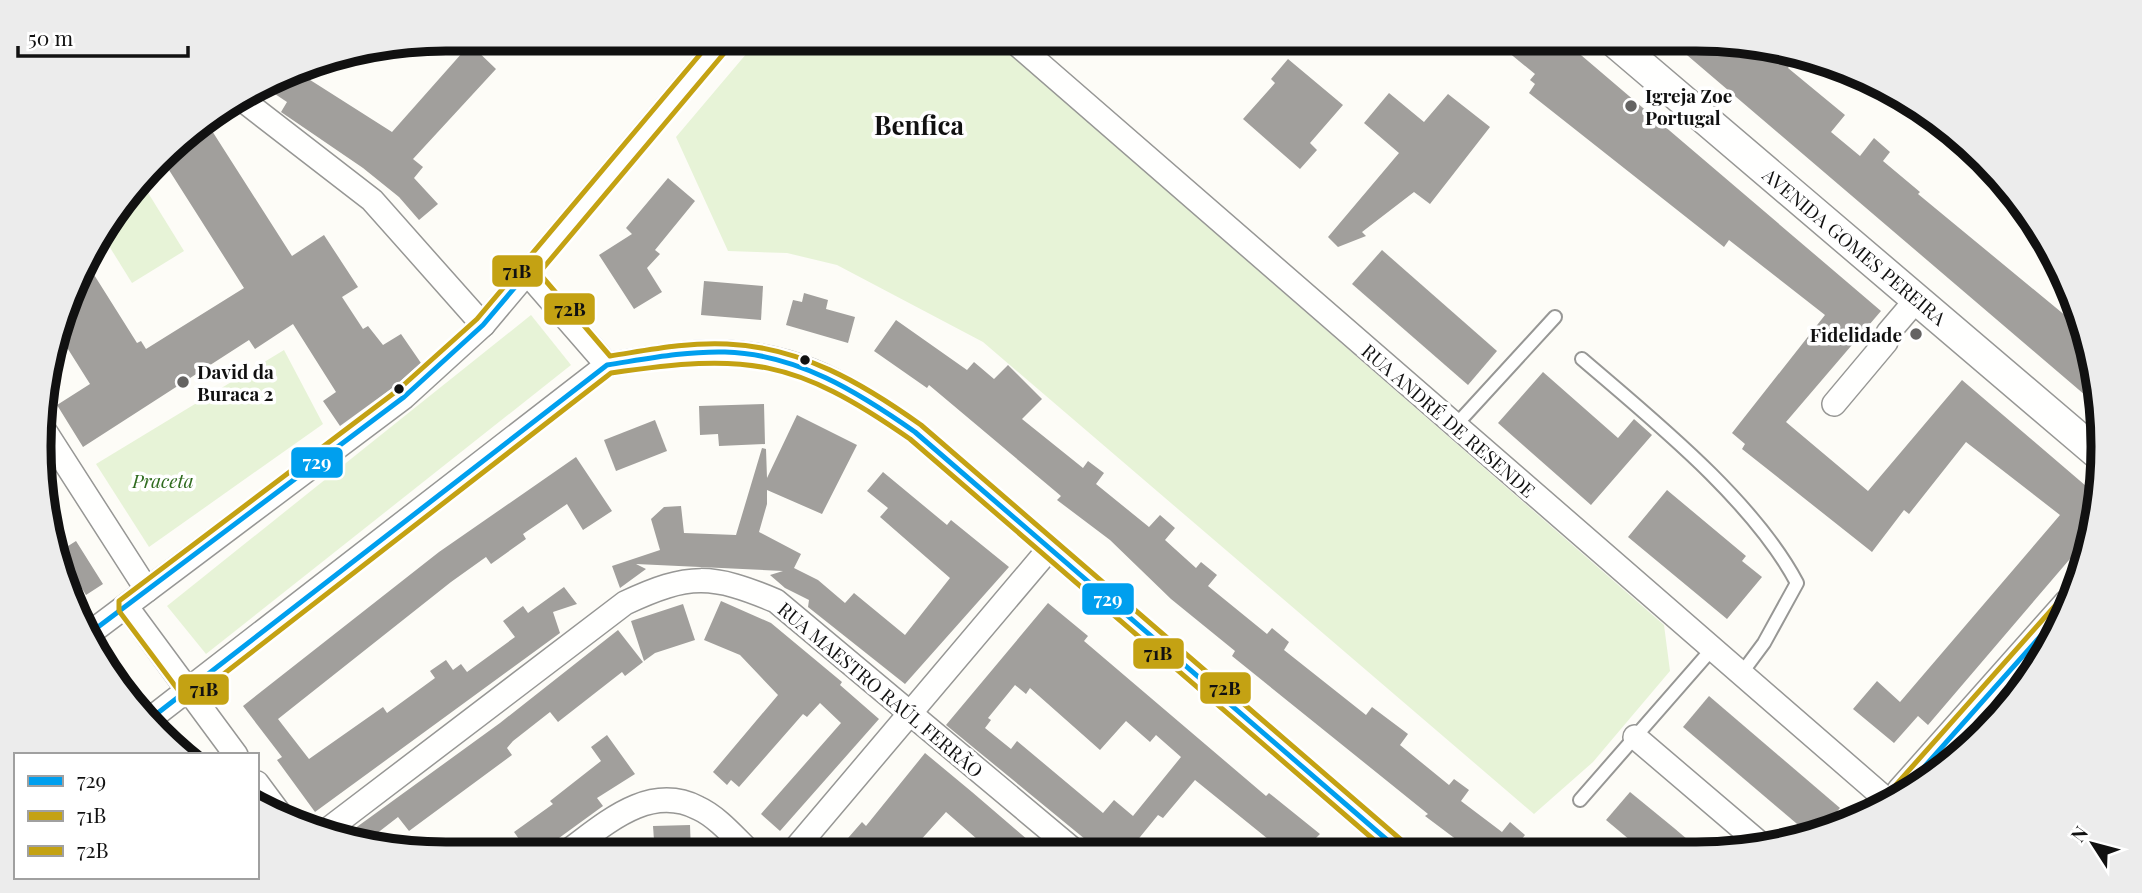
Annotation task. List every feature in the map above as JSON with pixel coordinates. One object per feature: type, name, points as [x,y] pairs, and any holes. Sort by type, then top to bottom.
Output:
[{"type":"street","points":[[96,629],[404,397],[483,325],[713,51]]},
{"type":"street","name":"RUA ANDRÉ DE RESENDE","points":[[1025,51],[1881,795]]},
{"type":"street","name":"AVENIDA GOMES PEREIRA","points":[[1626,51],[2091,448]]},
{"type":"street","points":[[248,105],[372,200],[483,325]]},
{"type":"street","points":[[527,273],[607,365]]},
{"type":"street","points":[[1834,404],[1886,342],[1888,333],[1917,299]]},
{"type":"street","points":[[156,715],[607,365],[705,353],[750,353],[804,366],[870,399],[915,432],[1389,842]]},
{"type":"street","points":[[51,441],[147,590]]},
{"type":"street","points":[[800,842],[1049,549]]},
{"type":"street","name":"RUA MAESTRO RAÚL FERRÃO","points":[[334,826],[625,603],[664,585],[699,580],[733,583],[776,601],[1064,842]]},
{"type":"street","points":[[126,606],[235,753]]},
{"type":"street","points":[[1920,772],[2044,632]]},
{"type":"street","points":[[1957,743],[1983,703]]},
{"type":"street","points":[[1635,737],[1753,838]]},
{"type":"street","points":[[259,786],[270,800]]},
{"type":"street","points":[[581,842],[618,815],[642,803],[667,797],[699,808],[738,842]]},
{"type":"lane","points":[[1455,426],[1555,317]]},
{"type":"lane","points":[[1582,359],[1675,438],[1782,554],[1797,583],[1764,643],[1741,674]]},
{"type":"lane","points":[[1580,800],[1712,649]]},
{"type":"green space","points":[[749,51],[1007,51],[1664,625],[1670,671],[1593,762],[1534,814],[983,342],[837,265],[787,253],[728,251],[676,137]]},
{"type":"green space","points":[[146,190],[184,251],[132,283],[107,243]]},
{"type":"green space","points":[[531,315],[571,365],[206,654],[167,606]]},
{"type":"green space","name":"Praceta","points":[[284,350],[323,424],[149,547],[96,464]]},
{"type":"building","points":[[464,51],[477,51],[496,69],[413,159],[423,167],[414,178],[438,204],[419,220],[399,197],[363,168],[281,112],[287,102],[272,92],[306,77],[392,132]]},
{"type":"building","points":[[1507,51],[1576,51],[1881,311],[1786,422],[1868,491],[1962,380],[2089,488],[2085,519],[2079,526],[2083,529],[2078,550],[1928,725],[1918,716],[1894,743],[1853,709],[1877,681],[1900,702],[2060,515],[1966,442],[1909,514],[1904,510],[1872,552],[1742,449],[1745,444],[1732,433],[1825,315],[1729,240],[1724,247],[1529,93],[1535,84],[1530,80],[1535,74]]},
{"type":"building","points":[[1682,51],[1734,53],[1740,58],[1743,54],[1747,54],[1785,61],[1790,65],[1788,68],[1845,115],[1831,132],[1860,156],[1874,138],[1890,152],[1883,161],[1920,192],[1918,194],[2070,320],[2084,369],[2088,398]]},
{"type":"building","points":[[1288,59],[1343,105],[1310,143],[1317,150],[1300,169],[1243,119],[1275,83],[1271,79]]},
{"type":"building","points":[[1389,93],[1424,122],[1448,94],[1490,127],[1430,204],[1414,192],[1362,232],[1366,236],[1338,247],[1328,237],[1399,153],[1364,123]]},
{"type":"building","points":[[211,129],[292,256],[324,235],[358,287],[342,297],[363,329],[368,326],[383,345],[401,334],[421,363],[395,386],[340,426],[323,401],[336,392],[293,324],[255,349],[249,340],[83,447],[57,405],[90,384],[64,343],[92,271],[137,343],[141,341],[146,349],[244,288],[167,167]]},
{"type":"building","points":[[668,178],[695,201],[655,250],[660,254],[647,268],[662,292],[634,309],[599,255],[632,234],[626,228]]},
{"type":"building","points":[[1382,250],[1497,351],[1468,385],[1352,284]]},
{"type":"building","points":[[704,281],[763,286],[761,320],[701,315]]},
{"type":"building","points":[[804,293],[828,300],[826,309],[855,317],[848,343],[786,325],[793,300],[802,302]]},
{"type":"building","points":[[896,320],[967,370],[974,362],[994,379],[1008,365],[1042,399],[1022,419],[1083,468],[1088,461],[1104,473],[1096,484],[1149,527],[1160,515],[1175,528],[1165,540],[1196,568],[1201,562],[1217,575],[1208,586],[1267,634],[1272,628],[1289,642],[1284,650],[1366,715],[1372,707],[1408,734],[1400,745],[1449,785],[1454,779],[1469,790],[1461,801],[1502,832],[1510,822],[1525,835],[1520,842],[1460,842],[1232,656],[1235,651],[1171,599],[1110,540],[1057,500],[1061,496],[929,385],[927,388],[874,351]]},
{"type":"building","points":[[1543,372],[1618,438],[1634,419],[1652,435],[1591,505],[1498,423]]},
{"type":"building","points":[[764,404],[765,444],[719,446],[718,434],[700,435],[699,406]]},
{"type":"building","points":[[797,415],[857,445],[822,514],[767,490],[767,504],[759,532],[801,554],[794,568],[818,580],[845,603],[854,593],[905,635],[950,578],[880,517],[888,508],[867,491],[883,472],[947,525],[951,520],[1009,567],[905,684],[808,607],[809,600],[785,588],[770,575],[783,571],[636,564],[646,569],[620,588],[612,566],[660,550],[651,519],[664,507],[681,506],[684,533],[736,535],[762,448],[766,449],[767,478]]},
{"type":"building","points":[[655,420],[667,451],[616,471],[604,440]]},
{"type":"building","points":[[576,457],[612,511],[583,530],[567,504],[523,534],[526,539],[491,564],[486,557],[451,582],[278,719],[309,759],[383,707],[387,713],[435,678],[430,671],[446,660],[453,670],[461,664],[467,672],[515,637],[503,621],[523,606],[528,613],[564,587],[577,604],[553,612],[560,633],[315,812],[277,760],[282,757],[243,706],[439,552]]},
{"type":"building","points":[[1667,490],[1746,556],[1742,561],[1762,577],[1727,619],[1628,537]]},
{"type":"building","points":[[76,541],[103,584],[86,595],[81,587],[78,589],[64,549]]},
{"type":"building","points":[[721,601],[771,623],[842,682],[840,685],[879,719],[780,831],[761,814],[841,723],[820,703],[807,717],[803,714],[739,787],[731,780],[727,785],[713,772],[778,695],[740,655],[704,640]]},
{"type":"building","points":[[1048,603],[1088,636],[1084,641],[1266,796],[1269,793],[1320,834],[1316,838],[1321,842],[1272,842],[1195,780],[1163,818],[1158,815],[1136,842],[1089,842],[946,725]],"holes":[[[1015,685],[1026,694],[1030,688],[1100,750],[1126,721],[1150,742],[1156,735],[1181,757],[1133,816],[1114,800],[1103,813],[1017,741],[1011,749],[985,728],[991,720],[988,718]]]},
{"type":"building","points":[[683,604],[695,640],[655,653],[644,661],[631,621]]},
{"type":"building","points":[[618,630],[643,662],[625,676],[622,672],[558,722],[550,712],[513,741],[507,748],[512,755],[409,831],[398,817],[374,836],[352,831],[500,723]]},
{"type":"building","points":[[1709,696],[1840,808],[1831,818],[1802,828],[1683,727]]},
{"type":"building","points":[[607,735],[635,774],[597,798],[603,806],[554,842],[515,842],[519,839],[514,832],[553,804],[550,801],[601,761],[591,747]]},
{"type":"building","points":[[925,753],[1030,842],[980,842],[946,812],[919,842],[845,842],[862,822],[866,826]]},
{"type":"building","points":[[1630,792],[1690,842],[1632,842],[1606,820]]},
{"type":"building","points":[[690,825],[691,842],[654,842],[653,826]]},
{"type":"transit line","name":"71B","points":[[703,51],[477,319],[398,390],[119,601],[119,611],[182,695],[188,699],[194,697],[611,373],[699,363],[768,368],[800,377],[833,392],[910,439],[1376,842]]},
{"type":"transit line","name":"72B","points":[[726,51],[539,273],[610,356],[698,344],[754,347],[805,360],[876,395],[921,425],[1404,842]]},
{"type":"transit line","name":"729","points":[[96,629],[404,397],[483,325],[527,273]]},
{"type":"transit line","name":"729","points":[[156,714],[607,365],[695,353],[751,354],[777,360],[826,378],[915,432],[1389,842]]},
{"type":"transit line","name":"72B","points":[[1895,786],[2060,600]]},
{"type":"transit line","name":"729","points":[[1919,773],[2045,631]]},
{"type":"place","name":"Igreja Zoe Portugal","points":[[1631,106]]},
{"type":"place","name":"Fidelidade","points":[[1916,334]]},
{"type":"place","name":"David da Buraca 2","points":[[183,382]]},
{"type":"district","name":"Benfica","points":[[919,124]]}]
